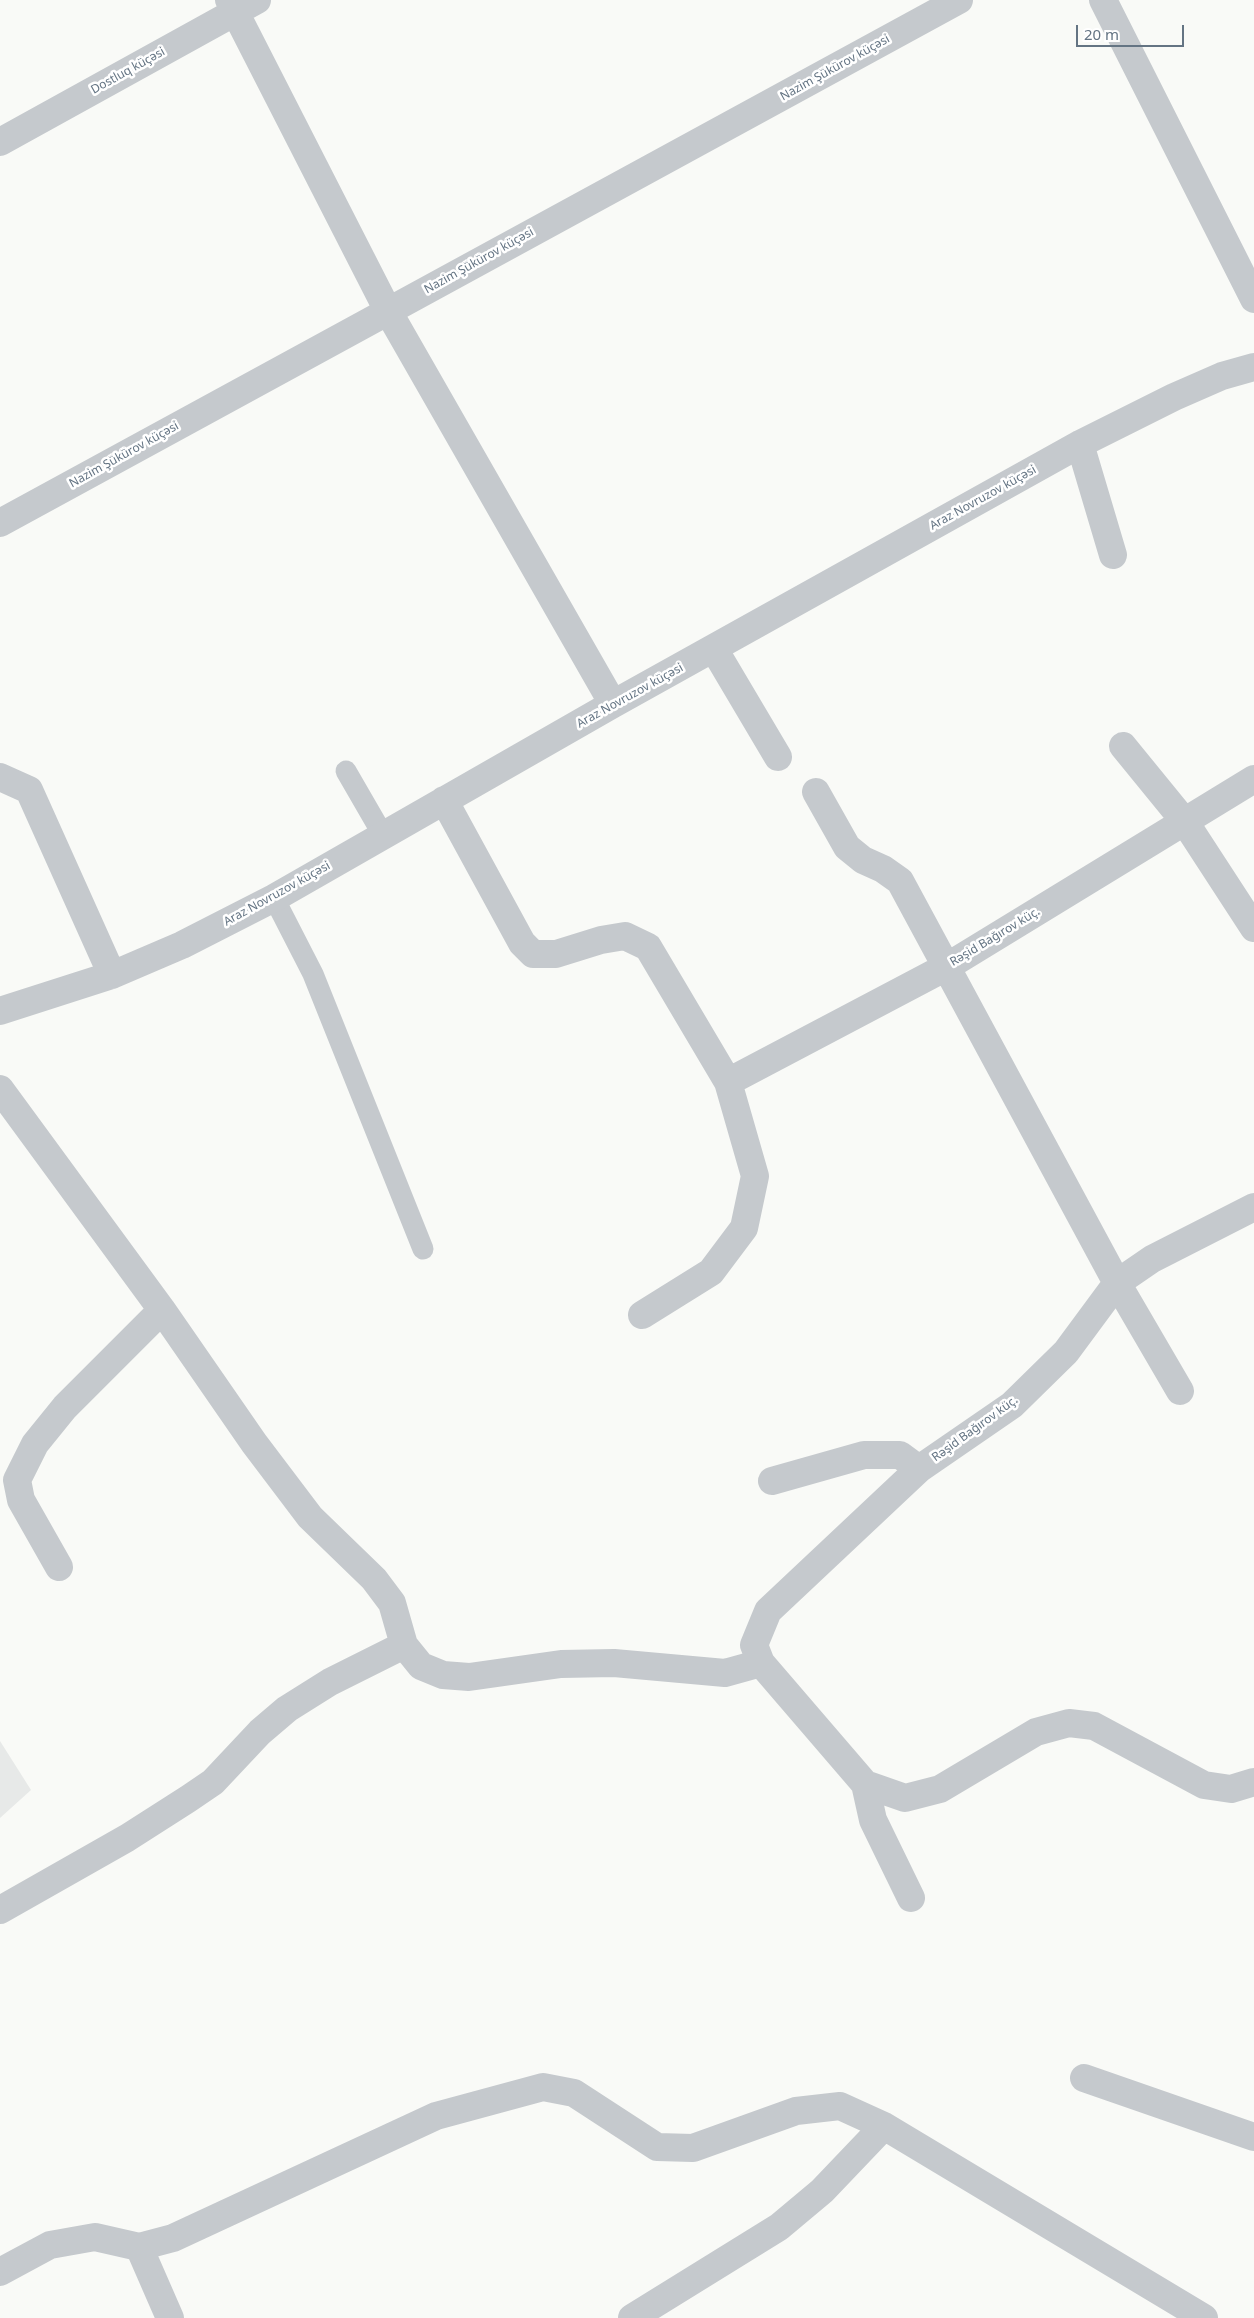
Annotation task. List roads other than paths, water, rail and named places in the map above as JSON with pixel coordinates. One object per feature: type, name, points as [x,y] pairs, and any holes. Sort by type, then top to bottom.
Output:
[{"type":"street","name":"Nazim Şükürov küçəsi","points":[[0,523],[959,0]]},
{"type":"street","points":[[1103,0],[1254,299]]},
{"type":"street","points":[[240,4],[388,311],[613,704]]},
{"type":"street","name":"Dostluq küçəsi","points":[[0,142],[240,4]]},
{"type":"street","name":"Araz Novruzov küçəsi","points":[[0,1011],[112,975],[182,945],[274,898],[613,704],[1080,444],[1174,397],[1222,376],[1254,367]]},
{"type":"street","points":[[1080,444],[1112,555]]},
{"type":"street","points":[[714,649],[778,758]]},
{"type":"street","points":[[1124,746],[1185,822],[1254,928]]},
{"type":"street","points":[[0,777],[29,790],[112,975]]},
{"type":"street","name":"Rəşid Bağırov küç.","points":[[728,1082],[948,966],[1254,779]]},
{"type":"street","points":[[816,792],[847,847],[862,860],[883,869],[900,881],[948,966],[1117,1283],[1180,1391]]},
{"type":"street","points":[[444,800],[522,943],[533,954],[556,954],[601,940],[626,936],[648,947],[728,1082],[755,1176],[744,1228],[711,1272],[642,1315]]},
{"type":"street","points":[[0,1089],[162,1310],[254,1443],[310,1517],[374,1579],[392,1603],[404,1645],[421,1666],[444,1675],[469,1677],[561,1664],[614,1663],[725,1673],[761,1663],[866,1784],[905,1798],[940,1789],[1036,1732],[1069,1723],[1094,1726],[1204,1785],[1231,1789],[1254,1782]]},
{"type":"street","name":"Rəşid Bağırov küç.","points":[[761,1663],[754,1646],[768,1611],[919,1469],[1012,1404],[1066,1352],[1117,1283],[1152,1259],[1254,1207]]},
{"type":"street","points":[[58,1567],[21,1500],[17,1480],[35,1444],[65,1406],[162,1310]]},
{"type":"street","points":[[772,1481],[864,1456],[900,1455],[919,1469]]},
{"type":"street","points":[[0,1910],[127,1838],[213,1782],[260,1732],[287,1709],[330,1682],[404,1645]]},
{"type":"street","points":[[866,1784],[873,1820],[911,1898]]},
{"type":"street","points":[[1084,2078],[1254,2136]]},
{"type":"street","points":[[0,2272],[50,2245],[95,2237],[139,2247],[173,2238],[436,2116],[543,2087],[574,2093],[657,2147],[693,2148],[796,2111],[840,2106],[884,2126],[1204,2318]]},
{"type":"street","points":[[632,2318],[779,2227],[822,2191],[884,2126]]},
{"type":"street","points":[[139,2247],[170,2318]]},
{"type":"lane","points":[[346,771],[383,835]]},
{"type":"lane","points":[[274,898],[313,974],[423,1249]]}]
